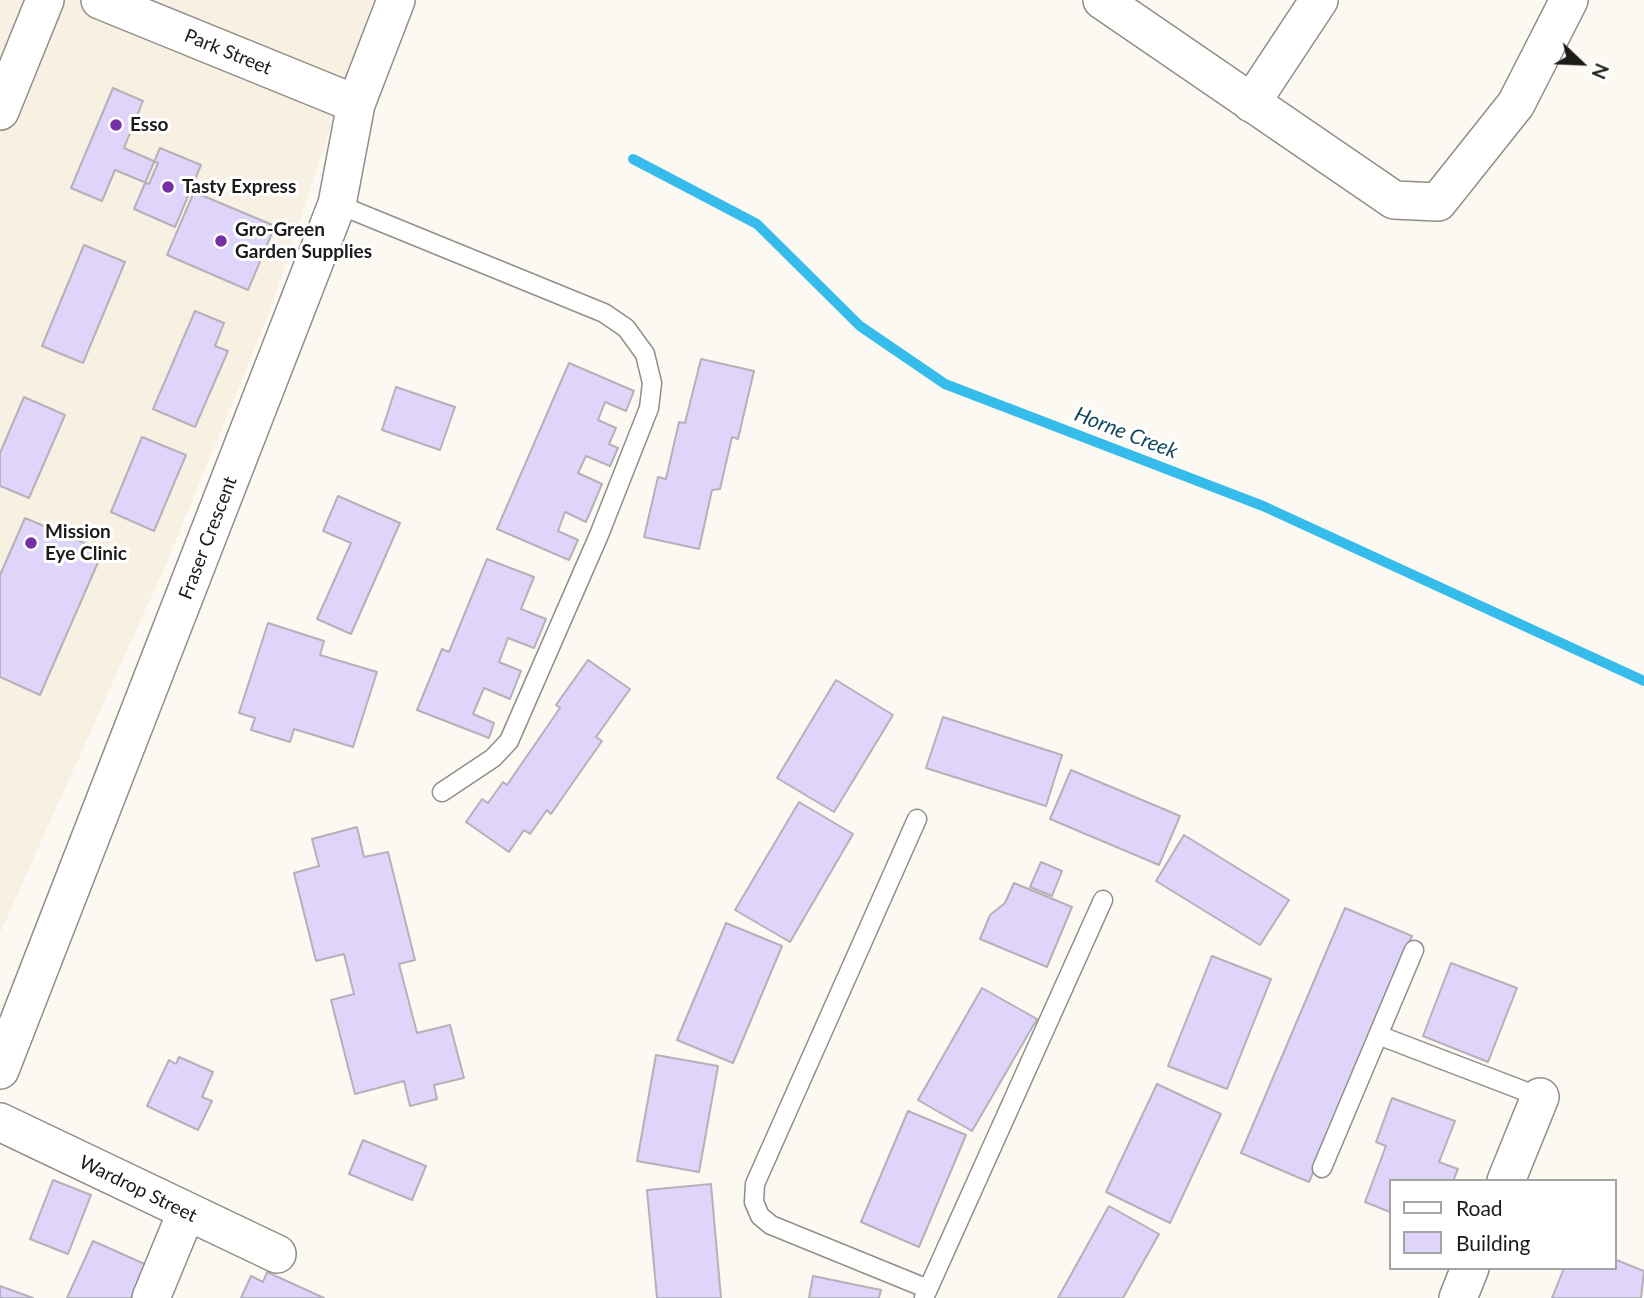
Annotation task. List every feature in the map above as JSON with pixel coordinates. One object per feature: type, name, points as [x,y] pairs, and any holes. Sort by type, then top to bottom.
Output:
[{"type":"street","points":[[0,111],[45,0]]},
{"type":"street","name":"Park Street","points":[[100,0],[356,104]]},
{"type":"street","name":"Fraser Crescent","points":[[0,1070],[337,204],[356,104],[396,0]]},
{"type":"street","points":[[1102,0],[1394,200],[1438,202],[1516,104],[1569,0]]},
{"type":"street","points":[[1251,103],[1318,0]]},
{"type":"street","points":[[1507,1179],[1540,1097]]},
{"type":"street","name":"Wardrop Street","points":[[0,1122],[186,1213],[277,1254]]},
{"type":"street","points":[[151,1298],[186,1213]]},
{"type":"street","points":[[1458,1298],[1469,1270]]},
{"type":"lane","points":[[337,204],[604,313],[626,328],[645,354],[652,383],[649,408],[598,536],[509,741],[493,758],[442,792]]},
{"type":"lane","points":[[918,819],[755,1184],[754,1202],[761,1216],[771,1225],[926,1294],[1103,900]]},
{"type":"lane","points":[[1322,1168],[1414,950]]},
{"type":"lane","points":[[1378,1035],[1540,1097]]},
{"type":"shaded area","points":[[0,0],[373,0],[269,314],[166,564],[0,933]]},
{"type":"building","name":"Esso","points":[[113,88],[143,101],[124,148],[158,163],[149,184],[115,170],[102,201],[71,188]]},
{"type":"building","name":"Tasty Express","points":[[160,148],[201,165],[175,227],[134,209]]},
{"type":"building","name":"Gro-Green Garden Supplies","points":[[194,192],[275,226],[248,290],[167,255]]},
{"type":"building","points":[[84,245],[125,262],[83,363],[42,346]]},
{"type":"building","points":[[195,311],[224,323],[215,346],[228,351],[195,427],[153,409]]},
{"type":"building","points":[[701,359],[754,371],[738,439],[732,437],[720,489],[712,490],[699,549],[644,537],[658,477],[666,479],[679,422],[685,423]]},
{"type":"building","points":[[569,363],[634,391],[626,411],[605,402],[598,420],[616,428],[609,444],[618,448],[610,466],[586,456],[578,473],[602,484],[586,522],[565,512],[558,531],[578,540],[569,560],[497,529]]},
{"type":"building","points":[[396,387],[455,407],[440,450],[382,430]]},
{"type":"building","points":[[24,397],[65,415],[29,498],[0,486],[0,453]]},
{"type":"building","points":[[142,437],[186,455],[154,531],[111,512]]},
{"type":"building","points":[[338,496],[400,523],[351,634],[317,619],[351,543],[323,531]]},
{"type":"building","points":[[25,518],[103,551],[40,695],[0,677],[0,575]]},
{"type":"building","points":[[487,559],[534,577],[521,609],[546,619],[534,648],[508,638],[499,662],[521,671],[510,699],[484,688],[473,714],[494,723],[489,738],[417,710],[442,649],[449,652]]},
{"type":"building","points":[[268,623],[324,641],[320,655],[377,672],[353,747],[294,729],[290,742],[251,730],[255,718],[239,713]]},
{"type":"building","points":[[588,660],[630,689],[596,737],[602,741],[551,814],[547,810],[530,834],[524,830],[509,852],[466,822],[482,799],[488,803],[503,782],[507,785],[560,708],[556,705]]},
{"type":"building","points":[[836,680],[893,715],[834,812],[777,778]]},
{"type":"building","points":[[943,717],[1062,755],[1046,806],[926,768]]},
{"type":"building","points":[[1071,770],[1180,816],[1159,865],[1050,819]]},
{"type":"building","points":[[799,802],[853,834],[790,942],[735,910]]},
{"type":"building","points":[[357,827],[364,857],[388,852],[415,960],[399,964],[417,1033],[450,1025],[464,1078],[434,1085],[437,1099],[410,1106],[404,1081],[355,1094],[331,1000],[354,994],[344,954],[316,961],[294,873],[319,866],[312,839]]},
{"type":"building","points":[[1184,835],[1289,900],[1260,945],[1156,881]]},
{"type":"building","points":[[1041,862],[1062,871],[1052,896],[1030,887]]},
{"type":"building","points":[[1014,883],[1072,907],[1047,967],[980,939],[990,915],[1005,903]]},
{"type":"building","points":[[1345,908],[1412,936],[1309,1182],[1241,1153]]},
{"type":"building","points":[[726,923],[782,946],[733,1063],[677,1040]]},
{"type":"building","points":[[1212,956],[1271,979],[1227,1089],[1168,1066]]},
{"type":"building","points":[[1451,963],[1517,988],[1488,1062],[1423,1036]]},
{"type":"building","points":[[982,988],[1037,1019],[972,1131],[918,1100]]},
{"type":"building","points":[[656,1055],[718,1066],[699,1172],[637,1161]]},
{"type":"building","points":[[179,1057],[213,1072],[202,1097],[212,1101],[198,1130],[147,1106],[169,1060],[176,1064]]},
{"type":"building","points":[[1157,1084],[1221,1114],[1170,1223],[1106,1192]]},
{"type":"building","points":[[1392,1098],[1455,1121],[1439,1162],[1458,1169],[1454,1179],[1388,1179],[1388,1211],[1365,1202],[1386,1146],[1376,1142]]},
{"type":"building","points":[[908,1111],[966,1135],[919,1247],[861,1222]]},
{"type":"building","points":[[363,1140],[426,1166],[412,1200],[349,1174]]},
{"type":"building","points":[[53,1180],[91,1195],[68,1254],[30,1239]]},
{"type":"building","points":[[711,1184],[721,1298],[657,1298],[647,1190]]},
{"type":"building","points":[[1109,1206],[1159,1234],[1123,1298],[1058,1298]]},
{"type":"building","points":[[93,1241],[147,1265],[132,1298],[67,1298]]},
{"type":"building","points":[[1616,1260],[1644,1271],[1641,1298],[1552,1298],[1563,1270],[1616,1270]]},
{"type":"building","points":[[267,1272],[324,1298],[241,1298],[251,1276],[263,1282]]},
{"type":"building","points":[[813,1276],[881,1290],[879,1298],[809,1298]]},
{"type":"building","points":[[0,1286],[33,1298],[0,1298]]},
{"type":"waterway","name":"Horne Creek","points":[[633,159],[757,224],[860,326],[945,384],[1263,506],[1644,681]]},
{"type":"place","name":"Esso","points":[[116,125]]},
{"type":"place","name":"Tasty Express","points":[[168,187]]},
{"type":"place","name":"Gro-Green Garden Supplies","points":[[221,241]]},
{"type":"place","name":"Mission Eye Clinic","points":[[31,543]]}]
